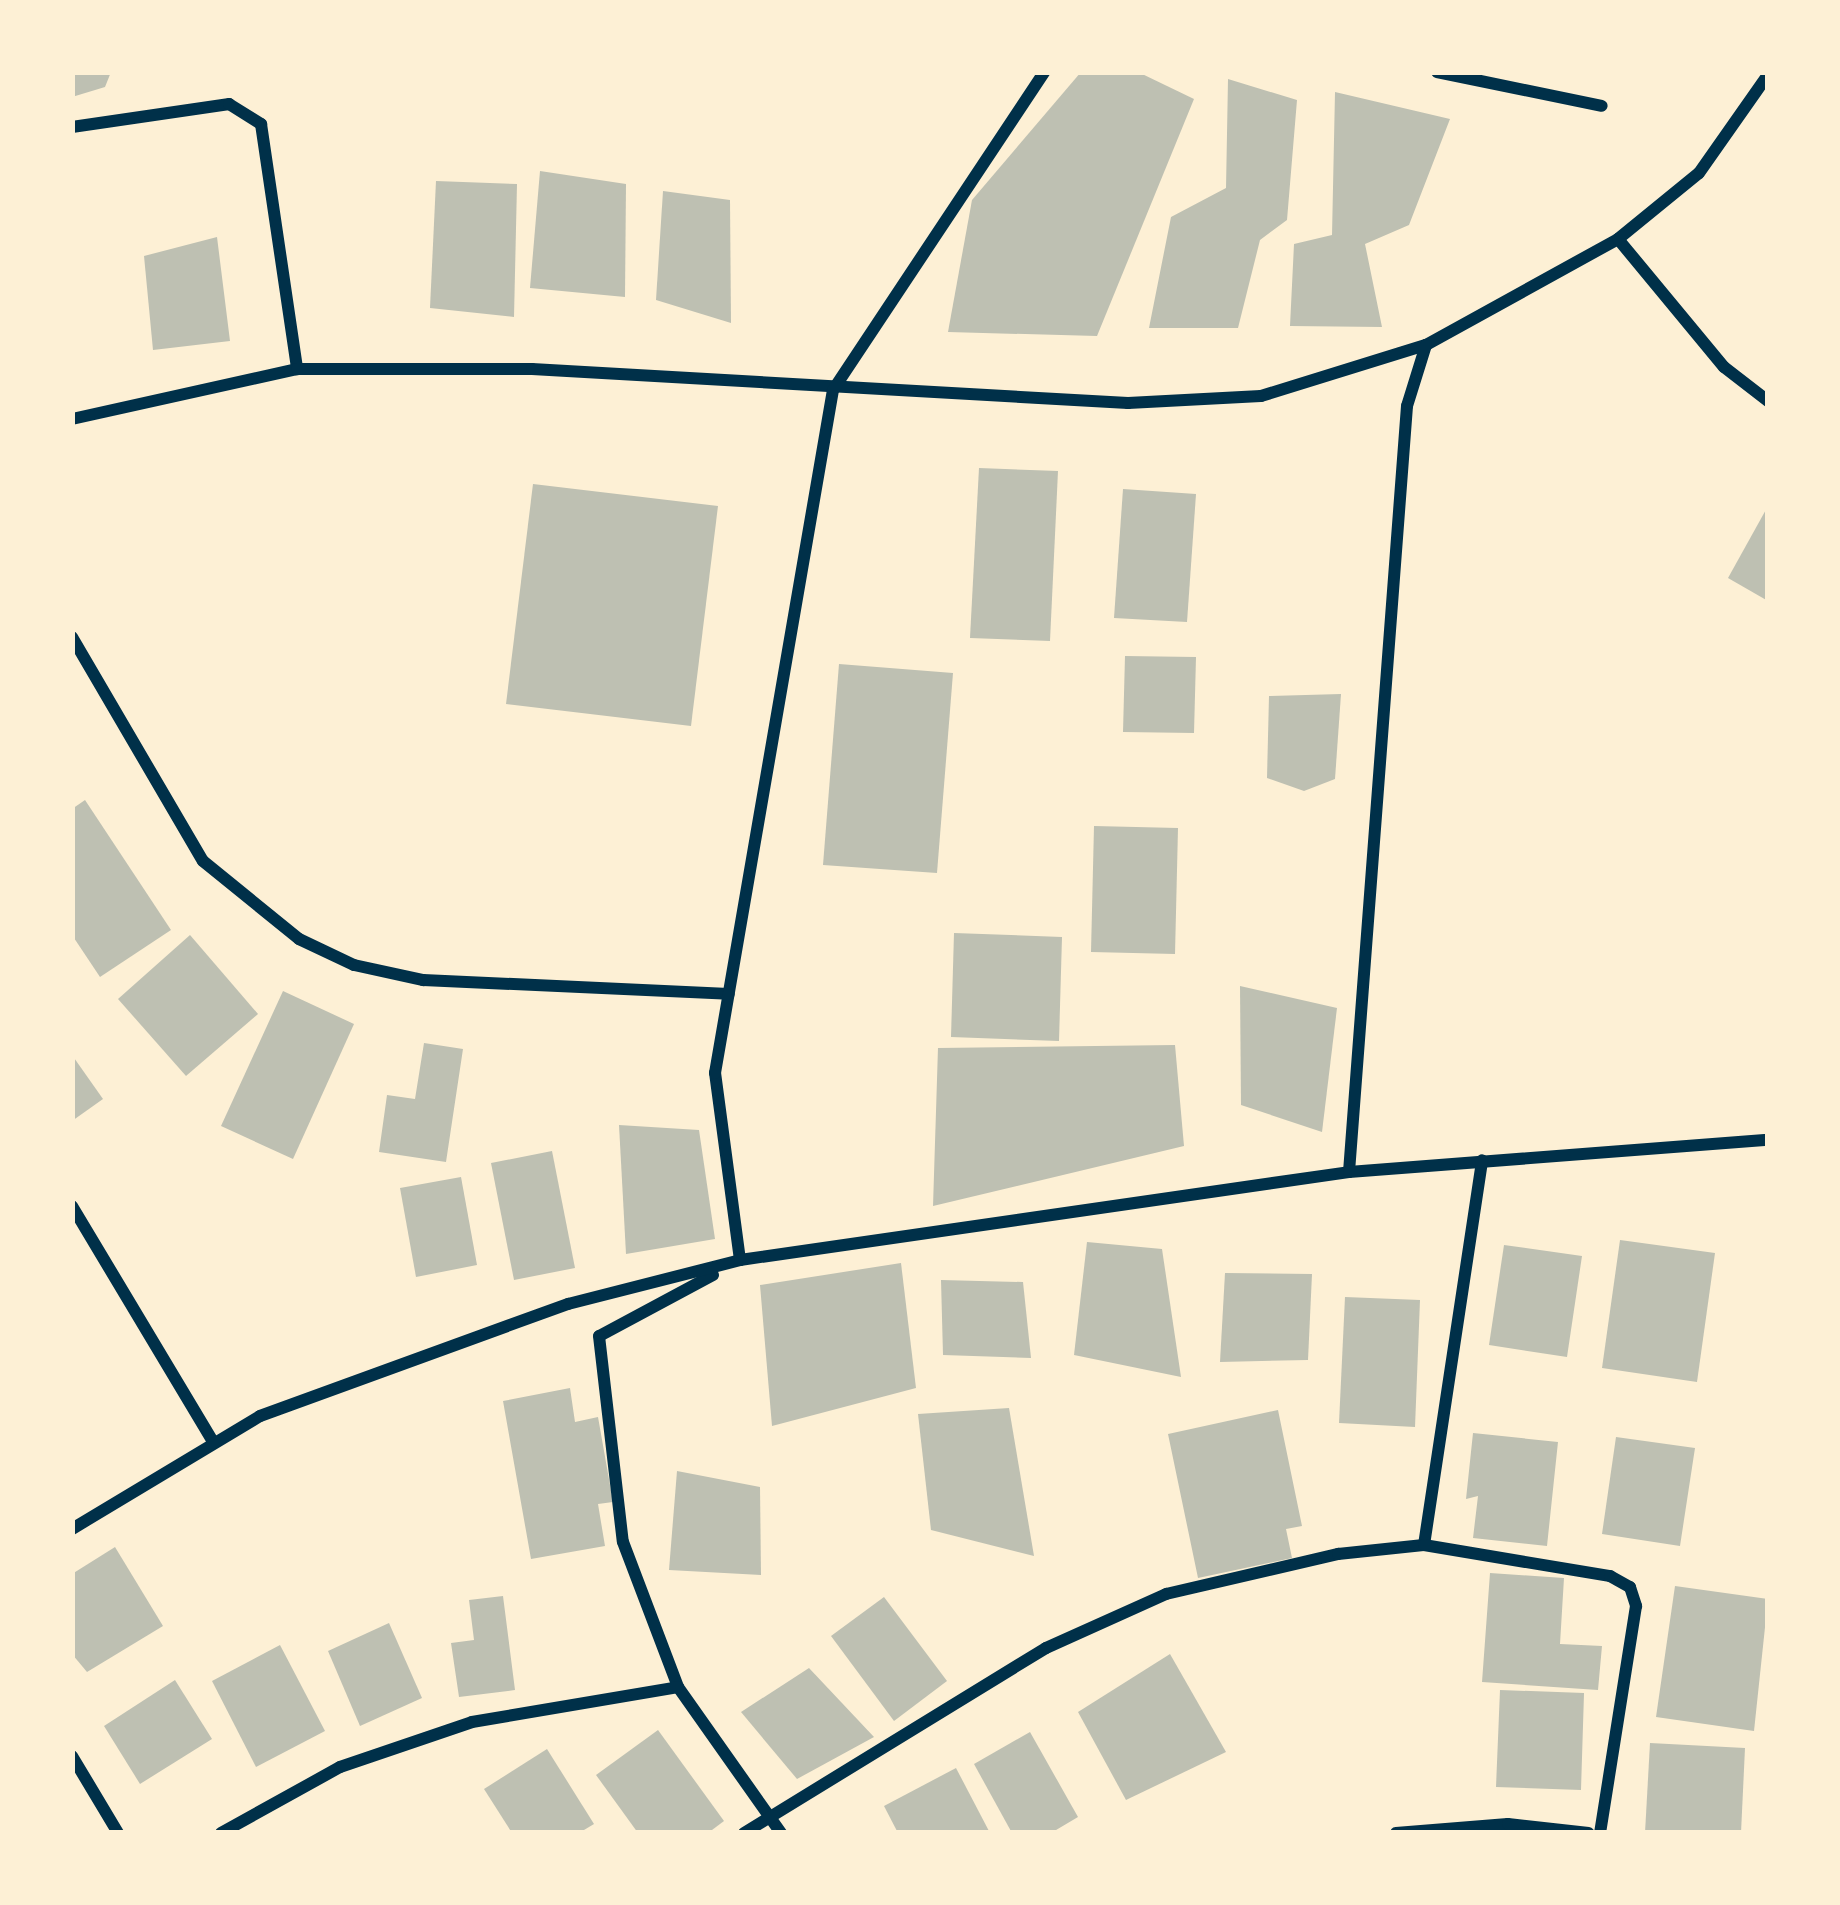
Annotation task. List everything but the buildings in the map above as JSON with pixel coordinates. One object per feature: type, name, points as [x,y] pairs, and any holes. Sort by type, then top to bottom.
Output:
[{"type":"street","points":[[740,1261],[715,1072],[833,390],[1044,72]]},
{"type":"street","points":[[1437,72],[1602,106]]},
{"type":"street","points":[[72,419],[298,369],[532,369],[833,390],[1128,403],[1261,396],[1426,345],[1618,238],[1699,173],[1768,75]]},
{"type":"street","points":[[72,127],[229,104],[261,124],[298,369]]},
{"type":"street","points":[[1618,238],[1724,367],[1768,401]]},
{"type":"street","points":[[1349,1172],[1407,406],[1426,345]]},
{"type":"street","points":[[72,637],[203,861],[299,939],[354,965],[423,980],[729,994]]},
{"type":"street","points":[[72,1529],[260,1417],[568,1304],[740,1261],[1349,1172],[1768,1140]]},
{"type":"street","points":[[1424,1545],[1482,1160]]},
{"type":"street","points":[[72,1206],[214,1443]]},
{"type":"street","points":[[740,1261],[599,1336],[623,1542],[678,1687],[781,1833]]},
{"type":"street","points":[[743,1833],[1046,1648],[1166,1594],[1338,1554],[1424,1545],[1610,1576],[1630,1587],[1636,1606],[1600,1833]]},
{"type":"street","points":[[221,1833],[340,1767],[472,1722],[678,1687]]},
{"type":"street","points":[[72,1756],[118,1833]]},
{"type":"street","points":[[1396,1833],[1508,1824],[1588,1833]]}]
